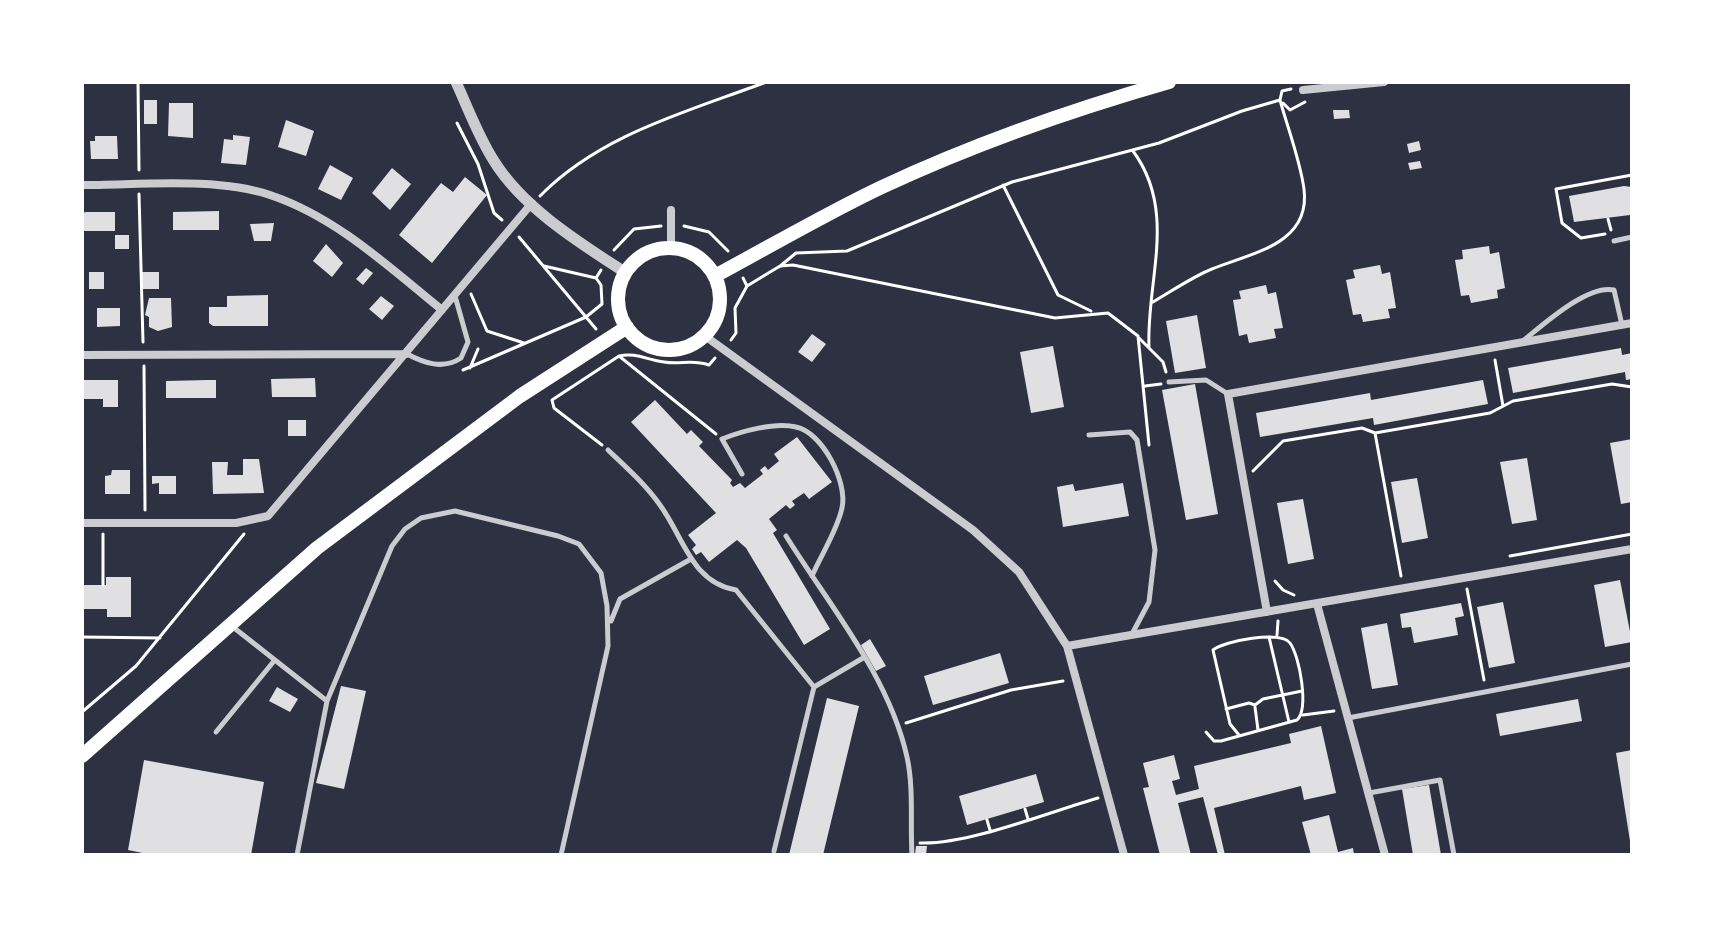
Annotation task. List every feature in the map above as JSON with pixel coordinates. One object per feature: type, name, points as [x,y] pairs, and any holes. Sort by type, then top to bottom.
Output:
[{"type":"main road","points":[[715,276],[882,187],[943,160],[1068,113],[1169,82]]},
{"type":"main road","points":[[671,248],[696,256],[715,276],[720,307],[705,336],[679,349],[664,350],[637,338],[627,327],[619,300],[626,273],[645,255],[671,248]]},
{"type":"main road","points":[[82,756],[228,623],[409,475],[520,396],[627,327]]},
{"type":"street","points":[[456,82],[494,162],[532,203],[626,273]]},
{"type":"street","points":[[1307,90],[1384,82]]},
{"type":"street","points":[[82,185],[228,187],[268,194],[301,207],[349,237],[442,310]]},
{"type":"street","points":[[82,523],[236,523],[268,516],[532,203]]},
{"type":"street","points":[[671,210],[671,248]]},
{"type":"street","points":[[1267,612],[1228,394],[1632,323]]},
{"type":"street","points":[[705,336],[973,530],[1019,572],[1067,646],[1124,855]]},
{"type":"street","points":[[82,355],[406,354]]},
{"type":"street","points":[[1067,646],[1632,549]]},
{"type":"street","points":[[1317,604],[1385,855]]},
{"type":"lane","points":[[1614,241],[1632,237]]},
{"type":"lane","points":[[1520,343],[1557,314],[1601,289],[1614,290],[1622,325]]},
{"type":"lane","points":[[406,354],[425,363],[446,365],[461,358],[468,342],[455,296]]},
{"type":"lane","points":[[1169,382],[1206,380],[1228,394]]},
{"type":"lane","points":[[742,474],[722,439],[795,426],[806,431],[837,467],[842,480],[842,508],[811,577]]},
{"type":"lane","points":[[1089,435],[1130,432],[1137,440],[1155,550],[1149,602],[1131,635]]},
{"type":"lane","points":[[608,450],[642,482],[691,559],[715,587],[736,590],[814,687]]},
{"type":"lane","points":[[297,855],[327,701],[392,546],[405,529],[436,513],[474,515],[579,544],[601,573],[609,625],[608,646],[561,855]]},
{"type":"lane","points":[[786,536],[863,658],[898,726],[908,759],[912,855]]},
{"type":"lane","points":[[609,625],[620,599],[691,559]]},
{"type":"lane","points":[[228,623],[327,701]]},
{"type":"lane","points":[[774,851],[814,687],[863,658]]},
{"type":"lane","points":[[216,732],[274,661]]},
{"type":"lane","points":[[1346,713],[1486,692],[1632,664]]},
{"type":"lane","points":[[1368,793],[1440,780],[1454,855]]},
{"type":"path","points":[[138,82],[139,185]]},
{"type":"path","points":[[532,203],[575,163],[624,137],[648,125],[766,82]]},
{"type":"path","points":[[1153,302],[1209,270],[1261,252],[1283,240],[1300,223],[1304,191],[1280,100],[1282,91],[1307,90],[1303,106],[1290,110],[1280,100]]},
{"type":"path","points":[[608,450],[551,404],[552,400],[619,356],[631,353],[668,363],[694,360],[709,365],[736,333],[735,308],[747,286],[796,253],[847,251],[1003,185],[1086,160],[1133,151],[1280,100]]},
{"type":"path","points":[[452,110],[478,164],[494,213],[544,266],[619,356],[722,439]]},
{"type":"path","points":[[1133,151],[1146,167],[1156,212],[1158,270],[1149,347]]},
{"type":"path","points":[[1622,231],[1581,238],[1562,223],[1556,189],[1632,175]]},
{"type":"path","points":[[1003,185],[1058,295],[1094,313]]},
{"type":"path","points":[[1608,219],[1612,233]]},
{"type":"path","points":[[596,278],[634,229],[690,226],[720,239],[747,286]]},
{"type":"path","points":[[779,267],[793,265],[1055,318],[1108,313],[1138,336],[1163,362],[1169,382]]},
{"type":"path","points":[[455,373],[586,317],[602,304],[601,285],[596,278],[544,266]]},
{"type":"path","points":[[465,284],[487,331],[526,343]]},
{"type":"path","points":[[1138,336],[1150,432],[1150,443],[1140,458]]},
{"type":"path","points":[[1494,356],[1503,406]]},
{"type":"path","points":[[1248,460],[1251,474],[1283,441],[1362,428],[1375,433],[1490,413],[1513,401],[1612,384],[1632,387]]},
{"type":"path","points":[[1375,433],[1401,576],[1415,573]]},
{"type":"path","points":[[103,523],[103,585]]},
{"type":"path","points":[[82,712],[136,666],[245,533],[256,531]]},
{"type":"path","points":[[1500,558],[1632,534]]},
{"type":"path","points":[[1273,578],[1283,590],[1298,594]]},
{"type":"path","points":[[1466,586],[1486,692]]},
{"type":"path","points":[[1239,735],[1230,724],[1213,650],[1277,635],[1290,644],[1302,691],[1303,715]]},
{"type":"path","points":[[82,637],[160,638]]},
{"type":"path","points":[[1269,637],[1289,722]]},
{"type":"path","points":[[898,726],[992,695],[1063,680],[1066,691],[1079,687]]},
{"type":"path","points":[[990,689],[992,695]]},
{"type":"path","points":[[1226,709],[1249,703],[1255,705],[1302,691]]},
{"type":"path","points":[[952,700],[954,706]]},
{"type":"path","points":[[1255,705],[1258,730]]},
{"type":"path","points":[[1206,732],[1214,741],[1289,722],[1303,715],[1346,713]]},
{"type":"path","points":[[911,843],[934,844],[1109,795]]},
{"type":"path","points":[[1025,809],[1028,819]]},
{"type":"path","points":[[987,820],[990,830]]},
{"type":"building","points":[[144,100],[157,100],[157,124],[144,124]]},
{"type":"building","points":[[169,103],[193,103],[193,138],[168,136]]},
{"type":"building","points":[[1333,110],[1349,110],[1350,118],[1334,119]]},
{"type":"building","points":[[286,120],[314,131],[306,156],[278,147]]},
{"type":"building","points":[[233,135],[250,137],[246,165],[221,163],[224,139],[233,140]]},
{"type":"building","points":[[95,136],[117,136],[118,159],[91,159],[90,141],[95,141]]},
{"type":"building","points":[[1419,141],[1421,150],[1409,153],[1407,144]]},
{"type":"building","points":[[1420,161],[1422,168],[1410,170],[1408,163]]},
{"type":"building","points":[[330,165],[353,178],[341,200],[318,189]]},
{"type":"building","points":[[392,168],[411,184],[390,210],[372,193]]},
{"type":"building","points":[[465,177],[487,195],[432,263],[399,235],[441,183],[453,192]]},
{"type":"building","points":[[1632,187],[1630,215],[1574,222],[1569,196]]},
{"type":"building","points":[[219,211],[219,230],[173,230],[173,212]]},
{"type":"building","points":[[115,212],[115,231],[82,231],[82,213]]},
{"type":"building","points":[[274,223],[271,241],[254,241],[250,224]]},
{"type":"building","points":[[115,235],[129,235],[129,249],[115,249]]},
{"type":"building","points":[[326,244],[343,263],[332,277],[313,261]]},
{"type":"building","points":[[1489,246],[1490,254],[1499,252],[1505,288],[1497,290],[1498,298],[1471,303],[1469,295],[1461,296],[1455,260],[1463,259],[1462,250]]},
{"type":"building","points":[[1380,265],[1382,274],[1390,272],[1396,308],[1388,309],[1390,318],[1363,322],[1361,314],[1353,315],[1346,280],[1355,278],[1353,270]]},
{"type":"building","points":[[366,268],[373,273],[363,285],[356,279]]},
{"type":"building","points":[[89,272],[104,272],[104,289],[89,289]]},
{"type":"building","points":[[142,272],[159,272],[159,289],[142,289]]},
{"type":"building","points":[[1266,285],[1268,294],[1276,292],[1283,328],[1274,329],[1276,338],[1249,343],[1247,334],[1239,336],[1233,300],[1241,299],[1239,291]]},
{"type":"building","points":[[268,295],[268,326],[213,326],[209,323],[209,307],[227,307],[227,296]]},
{"type":"building","points":[[381,296],[394,306],[382,320],[369,309]]},
{"type":"building","points":[[149,298],[171,298],[172,327],[158,331],[149,327],[149,317],[145,315]]},
{"type":"building","points":[[97,308],[120,308],[120,326],[97,327]]},
{"type":"building","points":[[1197,315],[1206,368],[1175,373],[1166,321]]},
{"type":"building","points":[[812,334],[826,344],[812,362],[798,352]]},
{"type":"building","points":[[1053,346],[1064,407],[1031,413],[1020,352]]},
{"type":"building","points":[[1621,348],[1622,355],[1632,353],[1632,379],[1626,380],[1625,372],[1513,393],[1508,368]]},
{"type":"building","points":[[315,378],[316,397],[272,397],[271,379]]},
{"type":"building","points":[[82,380],[118,380],[118,407],[103,407],[103,399],[82,399]]},
{"type":"building","points":[[216,380],[216,398],[166,398],[166,381]]},
{"type":"building","points":[[1483,380],[1488,404],[1374,425],[1373,418],[1260,437],[1256,413],[1370,393],[1371,400]]},
{"type":"building","points":[[1195,384],[1218,514],[1186,520],[1162,390]]},
{"type":"building","points":[[655,400],[687,434],[691,430],[703,442],[699,446],[732,480],[730,483],[733,487],[740,483],[745,488],[763,474],[760,470],[765,466],[768,470],[779,461],[774,454],[797,437],[832,482],[809,499],[804,493],[792,501],[795,505],[790,509],[786,505],[769,519],[777,530],[773,533],[830,629],[804,645],[746,548],[737,540],[709,562],[701,552],[696,555],[692,549],[696,545],[688,535],[716,513],[631,422]]},
{"type":"building","points":[[288,420],[306,420],[306,436],[288,436]]},
{"type":"building","points":[[1632,439],[1632,502],[1621,504],[1610,443]]},
{"type":"building","points":[[1527,458],[1537,520],[1512,524],[1500,462]]},
{"type":"building","points":[[243,459],[259,459],[264,493],[213,494],[212,462],[228,462],[227,475],[243,475]]},
{"type":"building","points":[[112,470],[130,470],[130,494],[105,494],[105,476],[111,475]]},
{"type":"building","points":[[152,476],[176,476],[176,494],[159,494],[159,483],[152,484]]},
{"type":"building","points":[[1417,478],[1428,538],[1402,543],[1391,482]]},
{"type":"building","points":[[1123,483],[1129,516],[1063,527],[1057,487],[1073,484],[1075,491]]},
{"type":"building","points":[[1303,499],[1314,559],[1288,564],[1277,503]]},
{"type":"building","points":[[106,577],[131,577],[131,617],[107,617],[107,609],[82,609],[82,585],[106,585]]},
{"type":"building","points":[[1620,580],[1632,642],[1605,647],[1594,585]]},
{"type":"building","points":[[1503,602],[1515,663],[1489,668],[1477,607]]},
{"type":"building","points":[[1461,603],[1464,616],[1455,618],[1458,635],[1414,643],[1411,627],[1402,628],[1400,614]]},
{"type":"building","points":[[1387,623],[1398,685],[1372,689],[1361,628]]},
{"type":"building","points":[[870,639],[886,666],[876,671],[861,645]]},
{"type":"building","points":[[1000,653],[1009,683],[933,705],[924,676]]},
{"type":"building","points":[[341,686],[366,691],[344,789],[316,783]]},
{"type":"building","points":[[277,687],[298,699],[290,712],[269,701]]},
{"type":"building","points":[[827,698],[859,706],[823,855],[789,855]]},
{"type":"building","points":[[1578,699],[1582,721],[1500,736],[1496,714]]},
{"type":"building","points":[[1321,726],[1336,793],[1304,800],[1301,786],[1214,808],[1225,855],[1218,855],[1203,797],[1178,803],[1191,855],[1160,855],[1143,788],[1149,787],[1143,763],[1174,755],[1180,779],[1172,781],[1176,795],[1199,789],[1194,766],[1291,743],[1289,734]]},
{"type":"building","points":[[1632,750],[1632,841],[1630,841],[1616,753]]},
{"type":"building","points":[[144,760],[264,782],[251,855],[152,855],[128,850]]},
{"type":"building","points":[[1036,774],[1044,802],[967,825],[959,796]]},
{"type":"building","points":[[1429,785],[1441,855],[1413,855],[1402,789]]},
{"type":"building","points":[[1329,815],[1338,852],[1353,848],[1354,855],[1311,855],[1302,822]]},
{"type":"building","points":[[916,846],[927,846],[926,855],[915,855]]}]
